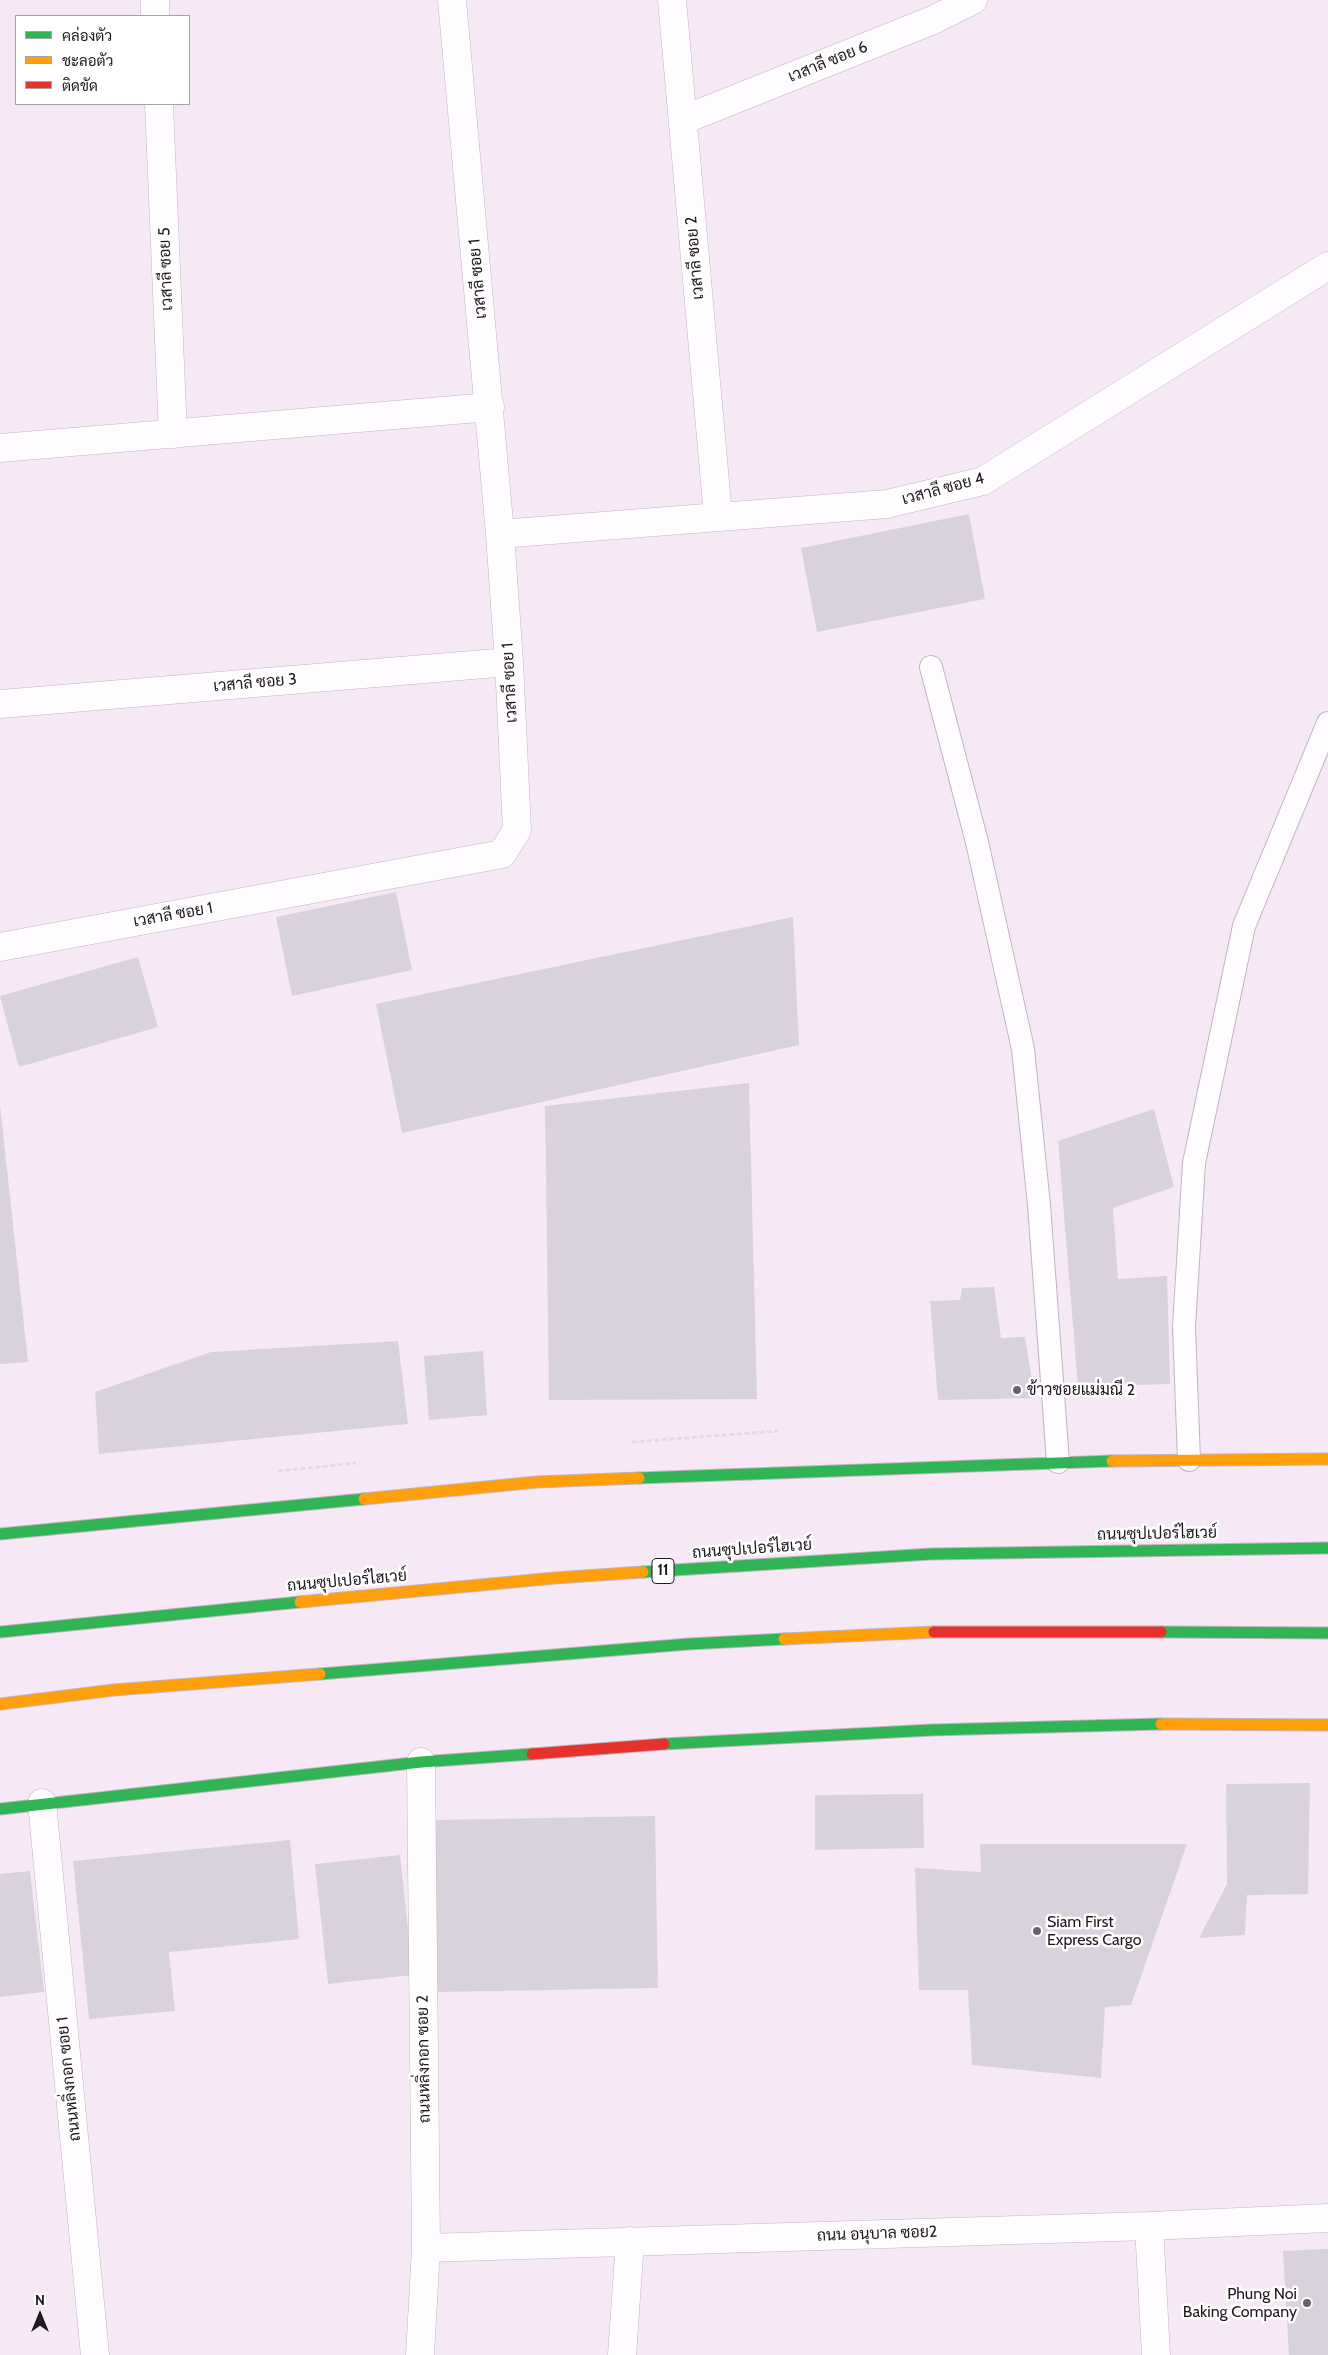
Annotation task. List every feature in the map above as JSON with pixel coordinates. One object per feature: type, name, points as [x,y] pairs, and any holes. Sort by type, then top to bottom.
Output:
[{"type":"main road","points":[[0,1534],[537,1482],[1058,1462],[1328,1458]]},
{"type":"main road","name":"ถนนซุปเปอร์ไฮเวย์","points":[[0,1632],[115,1619],[574,1577],[931,1554],[1328,1548]]},
{"type":"main road","points":[[0,1704],[124,1689],[689,1644],[956,1631],[1328,1633]]},
{"type":"main road","points":[[0,1809],[421,1762],[738,1739],[923,1730],[1201,1723],[1328,1725]]},
{"type":"street","points":[[154,0],[155,15]]},
{"type":"street","name":"เวสาลี ซอย 1","points":[[0,947],[502,854],[516,830],[509,662],[500,534],[452,0]]},
{"type":"street","name":"เวสาลี ซอย 2","points":[[672,0],[718,516]]},
{"type":"street","name":"เวสาลี ซอย 6","points":[[683,120],[933,20],[972,0]]},
{"type":"street","name":"เวสาลี ซอย 5","points":[[159,105],[173,434]]},
{"type":"street","name":"เวสาลี ซอย 4","points":[[500,534],[887,504],[983,481],[1328,266]]},
{"type":"street","points":[[0,448],[490,407]]},
{"type":"street","name":"เวสาลี ซอย 3","points":[[0,704],[509,662]]},
{"type":"street","name":"ถนนหลิ่งกอก ซอย 2","points":[[420,2355],[426,2248],[421,1762]]},
{"type":"street","name":"ถนนหลิ่งกอก ซอย 1","points":[[42,1803],[95,2355]]},
{"type":"street","name":"ถนน อนุบาล ซอย2","points":[[426,2248],[1149,2226],[1328,2218]]},
{"type":"street","points":[[1149,2226],[1156,2355]]},
{"type":"street","points":[[622,2355],[630,2241]]},
{"type":"lane","points":[[931,667],[977,842],[1023,1049],[1038,1205],[1058,1462]]},
{"type":"lane","points":[[1189,1460],[1184,1326],[1194,1163],[1244,926],[1328,723]]},
{"type":"building","points":[[969,514],[985,599],[817,632],[801,548]]},
{"type":"building","points":[[396,892],[412,970],[292,996],[276,917]]},
{"type":"building","points":[[793,917],[799,1045],[402,1133],[376,1004]]},
{"type":"building","points":[[138,957],[158,1027],[19,1067],[0,996]]},
{"type":"building","points":[[749,1083],[757,1399],[549,1400],[545,1106]]},
{"type":"building","points":[[0,1105],[28,1362],[0,1364]]},
{"type":"building","points":[[1154,1109],[1174,1187],[1113,1208],[1118,1279],[1167,1276],[1170,1384],[1078,1387],[1058,1141]]},
{"type":"building","points":[[994,1287],[1001,1338],[1025,1337],[1035,1398],[938,1400],[930,1301],[960,1300],[962,1288]]},
{"type":"building","points":[[398,1341],[408,1424],[99,1454],[95,1392],[211,1352]]},
{"type":"building","points":[[483,1351],[487,1415],[429,1420],[424,1356]]},
{"type":"building","points":[[1310,1783],[1308,1894],[1247,1895],[1245,1935],[1199,1938],[1227,1884],[1226,1784]]},
{"type":"building","points":[[923,1794],[924,1848],[815,1850],[815,1795]]},
{"type":"building","points":[[655,1816],[658,1988],[436,1992],[433,1820]]},
{"type":"building","points":[[290,1840],[299,1939],[169,1952],[175,2011],[89,2019],[73,1861]]},
{"type":"building","name":"Siam First Express Cargo","points":[[980,1844],[1187,1844],[1131,2005],[1105,2007],[1101,2078],[972,2065],[968,1990],[919,1990],[915,1868],[981,1872]]},
{"type":"building","points":[[400,1855],[413,1975],[328,1984],[315,1864]]},
{"type":"building","points":[[30,1871],[44,1992],[0,1997],[0,1874]]},
{"type":"building","name":"Phung Noi Baking Company","points":[[1328,2249],[1328,2355],[1289,2355],[1283,2251]]},
{"type":"traffic: fast","points":[[639,1478],[1112,1461]]},
{"type":"traffic: fast","points":[[0,1534],[364,1499]]},
{"type":"traffic: fast","points":[[643,1572],[931,1554],[1328,1548]]},
{"type":"traffic: fast","points":[[0,1632],[300,1602]]},
{"type":"traffic: fast","points":[[1161,1632],[1328,1633]]},
{"type":"traffic: fast","points":[[320,1674],[689,1644],[784,1639]]},
{"type":"traffic: fast","points":[[664,1744],[932,1730],[1161,1724]]},
{"type":"traffic: fast","points":[[0,1809],[421,1762],[532,1754]]},
{"type":"traffic: slow","points":[[1112,1461],[1328,1459]]},
{"type":"traffic: slow","points":[[364,1499],[537,1482],[639,1478]]},
{"type":"traffic: slow","points":[[300,1602],[555,1578],[643,1572]]},
{"type":"traffic: slow","points":[[784,1639],[934,1632]]},
{"type":"traffic: slow","points":[[0,1704],[114,1690],[320,1674]]},
{"type":"traffic: slow","points":[[1161,1724],[1328,1725]]},
{"type":"traffic: jam","points":[[934,1632],[1161,1632]]},
{"type":"traffic: jam","points":[[532,1754],[664,1744]]},
{"type":"place","name":"ข้าวซอยแม่มณี 2","points":[[1017,1390]]},
{"type":"place","name":"Siam First Express Cargo","points":[[1037,1931]]},
{"type":"place","name":"Phung Noi Baking Company","points":[[1307,2303]]}]
